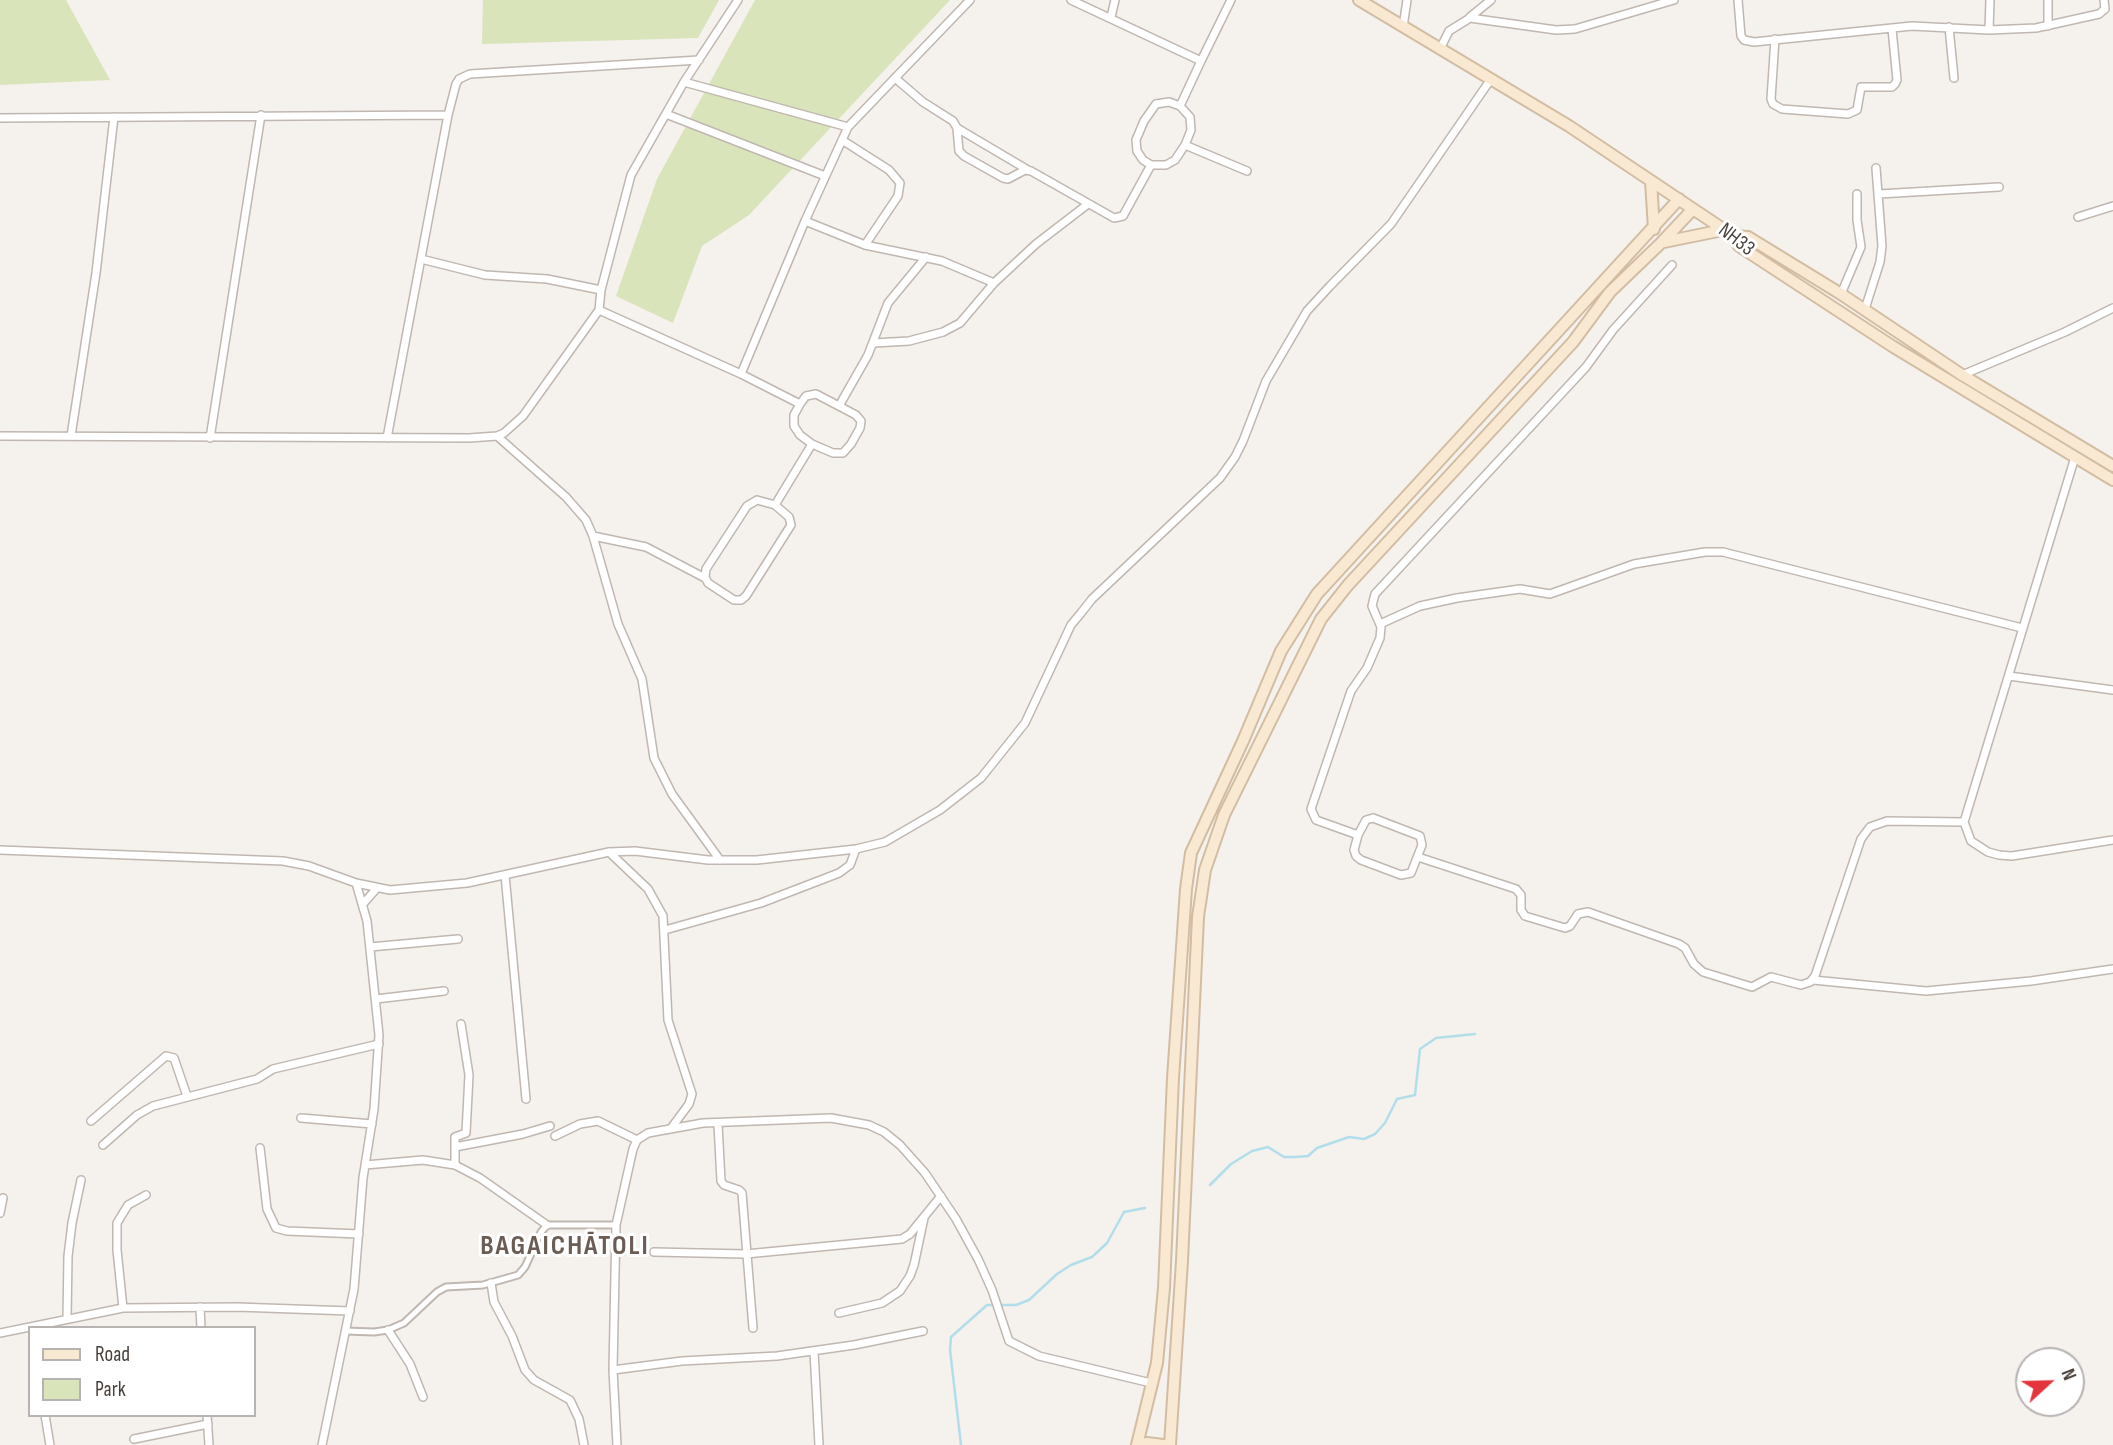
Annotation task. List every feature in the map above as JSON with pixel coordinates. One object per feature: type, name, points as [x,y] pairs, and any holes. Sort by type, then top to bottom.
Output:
[{"type":"main road","name":"NH33","points":[[1359,0],[1569,126],[1679,199],[1727,233],[1740,246],[1892,346],[2113,480]]},
{"type":"main road","points":[[1651,181],[1654,229]]},
{"type":"main road","points":[[1163,1445],[1139,1445],[1157,1363],[1164,1288],[1173,1077],[1186,889],[1191,853],[1281,651],[1317,594],[1679,199]]},
{"type":"main road","points":[[1170,1445],[1198,960],[1198,917],[1205,870],[1224,815],[1321,620],[1348,585],[1573,342],[1610,292],[1693,209]]},
{"type":"main road","points":[[1662,242],[1694,234],[1727,233],[1748,237],[1865,309],[1962,375],[2113,466]]},
{"type":"street","points":[[0,436],[387,438],[497,436],[511,428],[523,416],[599,310],[601,290],[631,175],[684,82],[738,0]]},
{"type":"street","points":[[741,374],[848,127],[970,0]]},
{"type":"street","points":[[1071,0],[1200,61]]},
{"type":"street","points":[[1111,17],[1115,0]]},
{"type":"street","points":[[1180,106],[1231,0]]},
{"type":"street","points":[[1403,27],[1407,0]]},
{"type":"street","points":[[1440,48],[1449,31],[1491,0]]},
{"type":"street","points":[[1469,18],[1556,30],[1574,29],[1674,0]]},
{"type":"street","points":[[1738,0],[1741,36],[1744,40],[1754,42],[1912,26],[1989,30],[2048,26],[2103,12],[2107,0]]},
{"type":"street","points":[[1989,30],[1990,0]]},
{"type":"street","points":[[2048,0],[2048,26]]},
{"type":"street","points":[[1949,27],[1954,78]]},
{"type":"street","points":[[1775,40],[1771,99],[1773,104],[1782,110],[1848,114],[1857,110],[1861,87],[1892,87],[1895,84],[1897,80],[1892,29]]},
{"type":"street","points":[[387,438],[448,115],[459,79],[470,74],[699,60]]},
{"type":"street","points":[[895,78],[923,102],[953,121],[957,128],[958,147],[962,153],[1000,177],[1009,178],[1028,170]]},
{"type":"street","points":[[0,850],[283,861],[309,866],[356,883],[390,890],[467,883],[609,852],[635,851],[720,860],[757,860],[856,849],[885,842],[962,795],[981,778],[1025,723],[1071,625],[1081,612],[1230,467],[1266,381],[1307,311],[1396,218],[1491,79]]},
{"type":"street","points":[[684,82],[848,127]]},
{"type":"street","points":[[1169,102],[1180,106],[1190,117],[1191,130],[1185,145],[1175,160],[1166,165],[1151,165],[1136,151],[1136,140],[1143,121],[1156,104],[1169,102]]},
{"type":"street","points":[[666,114],[825,176]]},
{"type":"street","points":[[210,438],[261,115]]},
{"type":"street","points":[[0,118],[448,115]]},
{"type":"street","points":[[71,436],[96,273],[114,117]]},
{"type":"street","points":[[957,128],[1114,218],[1123,216],[1151,165]]},
{"type":"street","points":[[842,140],[889,170],[900,183],[898,195],[865,246]]},
{"type":"street","points":[[1185,145],[1247,171]]},
{"type":"street","points":[[1865,309],[1881,254],[1882,235],[1876,168]]},
{"type":"street","points":[[1879,194],[1999,187]]},
{"type":"street","points":[[1841,294],[1861,247],[1857,194]]},
{"type":"street","points":[[874,343],[909,341],[954,327],[964,320],[994,283],[1036,244],[1088,204]]},
{"type":"street","points":[[2078,217],[2113,206]]},
{"type":"street","points":[[805,221],[865,246],[942,261],[994,283]]},
{"type":"street","points":[[839,406],[874,343],[888,303],[926,257]]},
{"type":"street","points":[[421,259],[485,275],[547,279],[601,290]]},
{"type":"street","points":[[1359,835],[1317,820],[1311,810],[1351,691],[1367,668],[1380,638],[1380,624],[1372,606],[1375,594],[1440,528],[1586,368],[1613,330],[1672,265]]},
{"type":"street","points":[[1962,375],[2065,332],[2113,308]]},
{"type":"street","points":[[599,310],[741,374],[800,404]]},
{"type":"street","points":[[813,394],[839,406],[856,415],[861,421],[849,448],[836,454],[812,444],[800,435],[794,426],[794,415],[806,396],[813,394]]},
{"type":"street","points":[[497,436],[574,505],[586,520],[615,615],[642,679],[654,758],[672,794],[720,860]]},
{"type":"street","points":[[775,505],[812,444]]},
{"type":"street","points":[[2075,457],[1964,822],[1971,841],[1988,852],[1999,855],[2012,856],[2113,840]]},
{"type":"street","points":[[593,536],[646,547],[705,578],[713,587],[734,600],[741,600],[791,525],[789,517],[775,505],[757,500],[747,506],[709,564],[705,578]]},
{"type":"street","points":[[1380,624],[1420,606],[1457,598],[1520,589],[1550,594],[1634,564],[1705,552],[1723,552],[2022,628]]},
{"type":"street","points":[[2009,677],[2113,690]]},
{"type":"street","points":[[1370,818],[1420,835],[1422,841],[1418,857],[1412,872],[1405,876],[1361,860],[1354,850],[1364,823],[1370,818]]},
{"type":"street","points":[[1813,979],[1865,832],[1881,822],[1964,822]]},
{"type":"street","points":[[664,930],[761,903],[839,873],[850,865],[856,849]]},
{"type":"street","points":[[609,852],[654,898],[663,916],[668,1020],[692,1094],[689,1104],[672,1127]]},
{"type":"street","points":[[1418,857],[1516,889],[1521,895],[1521,910],[1525,916],[1565,928],[1570,926],[1578,914],[1588,912],[1679,944],[1685,948],[1699,970],[1749,986],[1758,985],[1771,977],[1801,985],[1813,979],[1926,991],[2032,981],[2113,969]]},
{"type":"street","points":[[505,875],[526,1099]]},
{"type":"street","points":[[322,1445],[354,1289],[379,1044],[370,947],[363,904],[356,883]]},
{"type":"street","points":[[363,904],[377,888]]},
{"type":"street","points":[[370,947],[458,939]]},
{"type":"street","points":[[376,999],[444,991]]},
{"type":"street","points":[[455,1166],[456,1136],[466,1133],[469,1075],[461,1024]]},
{"type":"street","points":[[103,1145],[146,1109],[254,1080],[273,1069],[379,1044]]},
{"type":"street","points":[[91,1121],[169,1055],[176,1061],[187,1096]]},
{"type":"street","points":[[301,1118],[372,1124]]},
{"type":"street","points":[[617,1445],[613,1370],[616,1225],[633,1149],[637,1140],[648,1133],[703,1123],[831,1118],[869,1125],[884,1132],[900,1145],[925,1173],[941,1196],[978,1259],[1002,1316],[1009,1341],[1039,1356],[1151,1383]]},
{"type":"street","points":[[555,1136],[580,1124],[597,1121],[637,1140]]},
{"type":"street","points":[[718,1124],[720,1177],[724,1185],[742,1193],[753,1328]]},
{"type":"street","points":[[455,1147],[550,1126]]},
{"type":"street","points":[[260,1148],[267,1209],[276,1228],[287,1231],[359,1234]]},
{"type":"street","points":[[365,1165],[423,1160],[455,1166],[480,1178],[547,1225],[616,1225]]},
{"type":"street","points":[[67,1319],[68,1256],[81,1180]]},
{"type":"street","points":[[123,1308],[117,1223],[128,1205],[146,1195]]},
{"type":"street","points":[[654,1252],[746,1254],[902,1239],[910,1234],[941,1196]]},
{"type":"street","points":[[0,1213],[3,1198]]},
{"type":"street","points":[[839,1313],[882,1303],[900,1291],[914,1265],[924,1217]]},
{"type":"street","points":[[345,1331],[388,1330],[404,1323],[446,1287],[491,1283],[514,1277],[523,1271],[541,1231],[547,1225]]},
{"type":"street","points":[[491,1283],[496,1307],[526,1370],[534,1380],[570,1400],[579,1419],[584,1445]]},
{"type":"street","points":[[200,1307],[201,1326]]},
{"type":"street","points":[[38,1326],[123,1308],[350,1311]]},
{"type":"street","points":[[0,1333],[28,1328]]},
{"type":"street","points":[[388,1330],[410,1364],[423,1397]]},
{"type":"street","points":[[613,1370],[673,1362],[777,1356],[923,1331]]},
{"type":"street","points":[[814,1351],[819,1445]]},
{"type":"street","points":[[45,1417],[50,1445]]},
{"type":"street","points":[[207,1417],[209,1445]]},
{"type":"street","points":[[134,1439],[208,1424]]},
{"type":"green space","points":[[0,0],[66,0],[110,80],[0,85]]},
{"type":"green space","points":[[483,0],[719,0],[698,38],[482,44]]},
{"type":"green space","points":[[755,0],[950,0],[749,215],[702,246],[673,323],[616,296],[657,179]]},
{"type":"waterway","points":[[1210,1185],[1231,1164],[1252,1151],[1268,1147],[1284,1157],[1308,1156],[1317,1148],[1349,1137],[1364,1139],[1375,1134],[1385,1123],[1397,1099],[1415,1095],[1420,1049],[1436,1038],[1475,1034]]},
{"type":"waterway","points":[[961,1445],[950,1350],[951,1337],[987,1305],[1016,1305],[1029,1300],[1057,1274],[1092,1257],[1107,1243],[1124,1212],[1145,1208]]},
{"type":"district","name":"BAGAICHĀTOLI","points":[[565,1247]]}]
